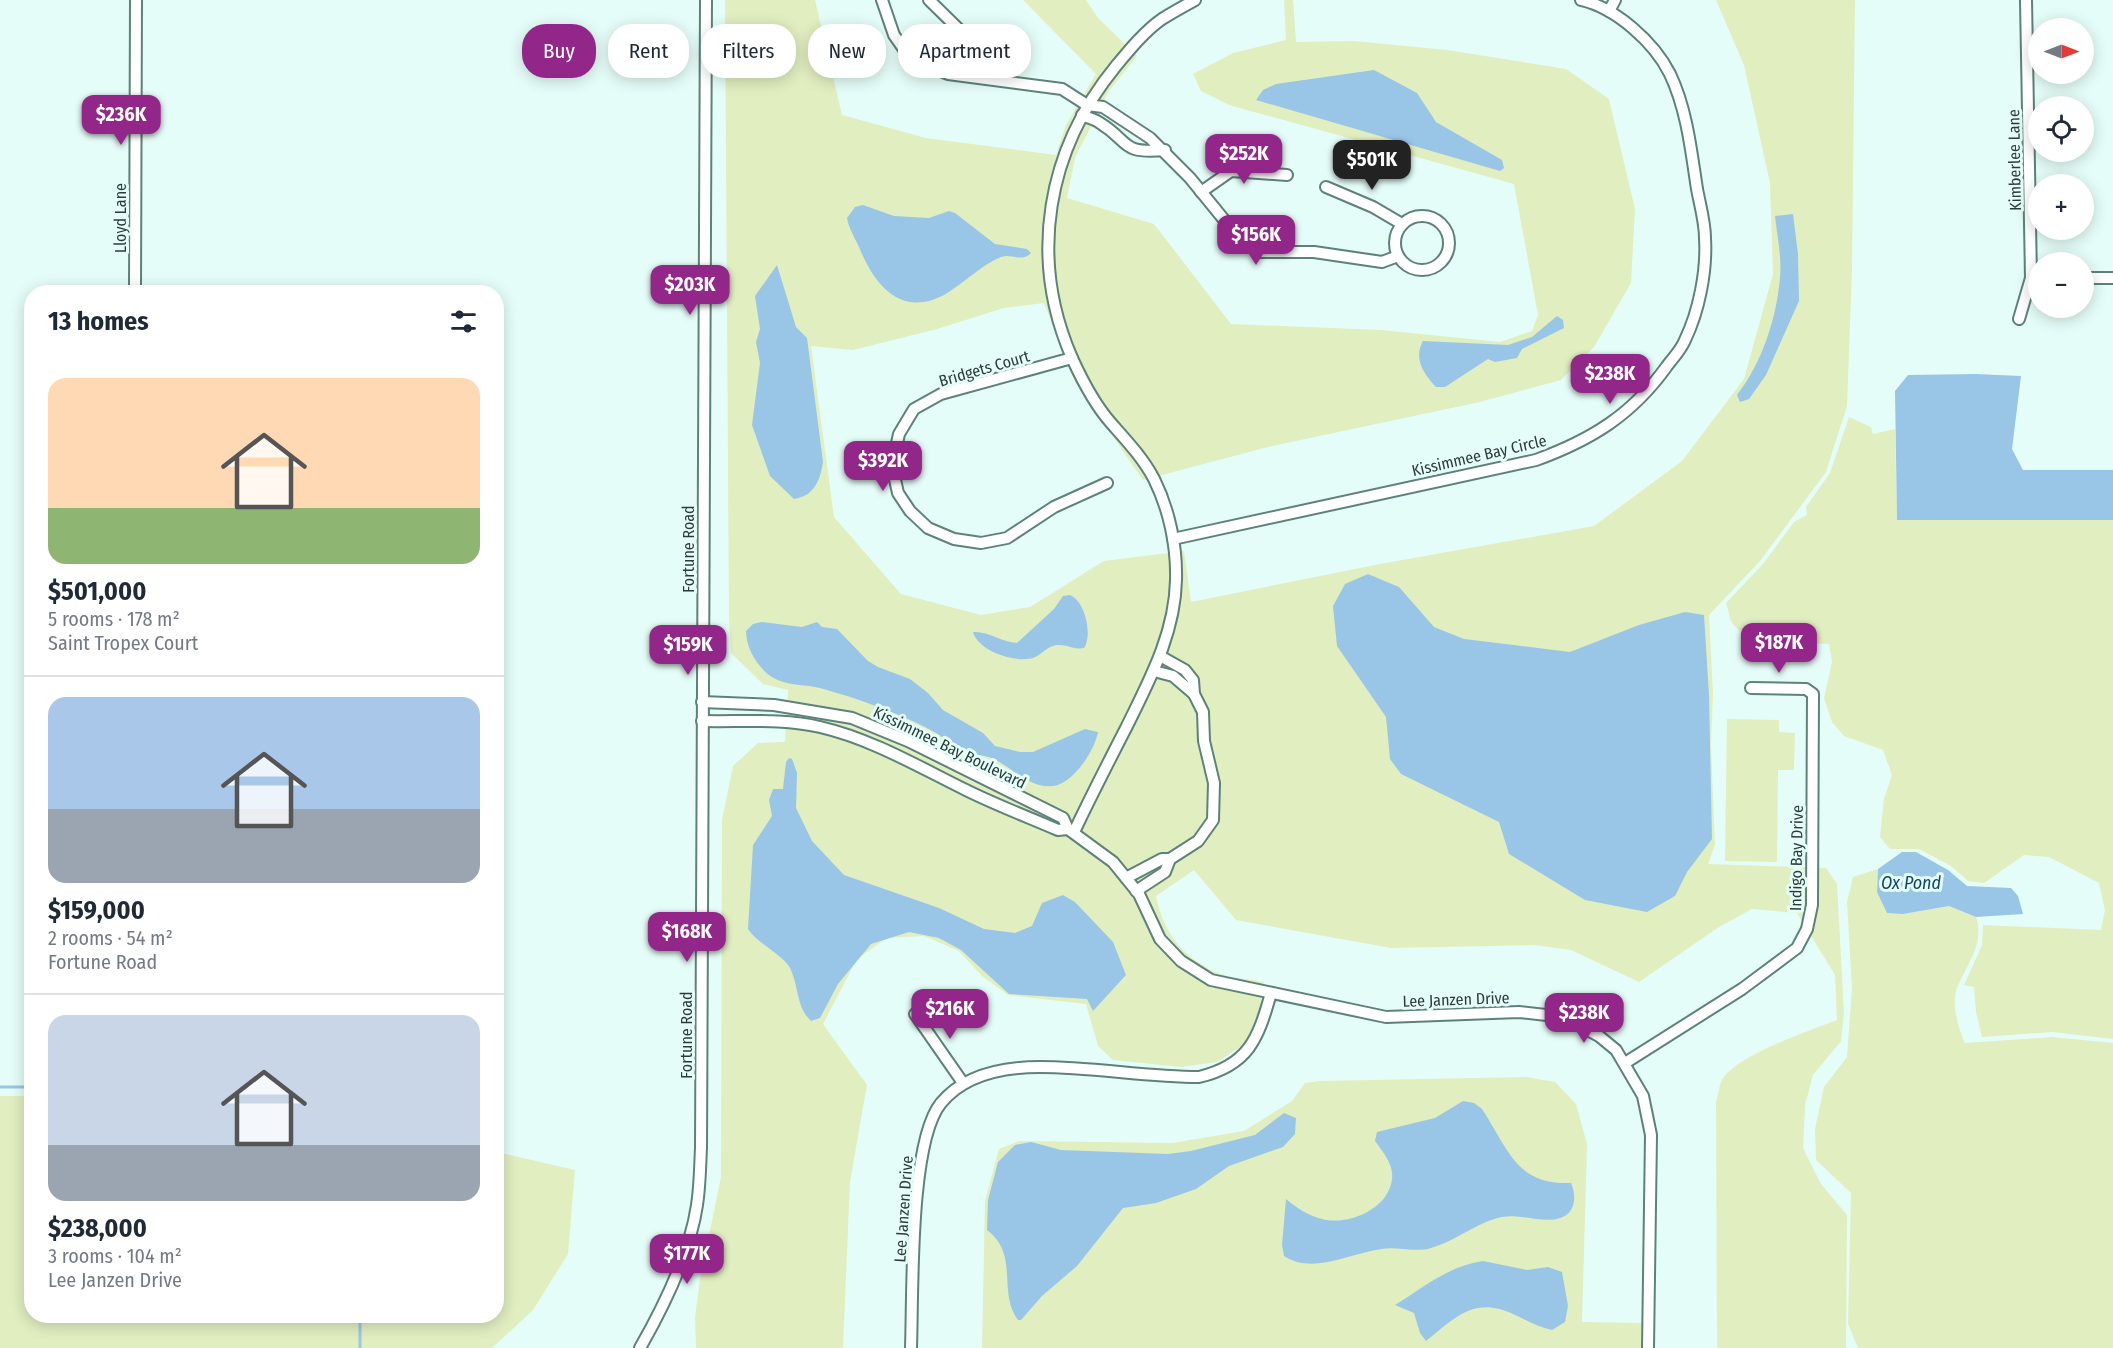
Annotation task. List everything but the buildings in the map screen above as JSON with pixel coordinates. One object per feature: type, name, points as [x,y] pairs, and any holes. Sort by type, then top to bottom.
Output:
[{"type":"street","name":"Lloyd Lane","points":[[135,285],[136,0]]},
{"type":"street","name":"Fortune Road","points":[[640,1348],[663,1308],[697,1206],[702,1149],[706,0]]},
{"type":"street","points":[[882,0],[898,40]]},
{"type":"street","points":[[929,0],[954,24]]},
{"type":"street","points":[[1071,830],[1154,671],[1171,623],[1176,579],[1173,539],[1167,510],[1153,478],[1109,421],[1072,358],[1055,305],[1049,272],[1048,234],[1053,194],[1063,154],[1085,110],[1130,48],[1162,19],[1195,0]]},
{"type":"street","name":"Kissimmee Bay Circle","points":[[1173,539],[1536,460],[1577,445],[1606,428],[1651,388],[1685,341],[1700,293],[1706,239],[1682,105],[1669,72],[1644,38],[1609,11],[1581,0]]},
{"type":"street","points":[[1609,11],[1615,0]]},
{"type":"street","name":"Kimberlee Lane","points":[[2026,0],[2034,252]]},
{"type":"street","points":[[987,78],[1062,88],[1130,149],[1142,152],[1165,150]]},
{"type":"street","points":[[1085,110],[1103,107],[1165,150],[1243,243],[1260,252],[1314,252],[1382,262],[1398,256]]},
{"type":"street","points":[[1201,192],[1231,171],[1287,175]]},
{"type":"street","points":[[1326,187],[1373,207],[1402,224]]},
{"type":"street","points":[[1419,216],[1436,220],[1447,235],[1448,244],[1442,260],[1428,269],[1411,268],[1398,256],[1395,240],[1402,224],[1419,216]]},
{"type":"street","points":[[2094,278],[2113,278]]},
{"type":"street","name":"Kimberlee Lane","points":[[2019,319],[2028,296]]},
{"type":"street","name":"Bridgets Court","points":[[1072,358],[941,394],[914,409],[899,434],[892,466],[898,493],[910,511],[928,528],[954,539],[981,543],[1007,538],[1054,507],[1107,483]]},
{"type":"street","points":[[1126,878],[1162,859],[1170,859],[1198,841],[1213,820],[1214,783],[1204,741],[1203,712],[1194,694],[1193,680],[1185,670],[1160,656]]},
{"type":"street","points":[[1154,671],[1173,676],[1194,694]]},
{"type":"street","name":"Indigo Bay Drive","points":[[1625,1063],[1752,982],[1797,948],[1807,929],[1812,904],[1813,694],[1806,689],[1751,688]]},
{"type":"street","name":"Kissimmee Bay Boulevard","points":[[702,702],[772,705],[852,718],[936,755],[1063,818],[1071,830],[1058,831],[880,747],[843,733],[818,726],[771,722],[702,721]]},
{"type":"street","points":[[771,722],[772,705]]},
{"type":"street","points":[[929,772],[936,755]]},
{"type":"street","name":"Lee Janzen Drive","points":[[1071,830],[1113,862],[1136,891],[1160,939],[1180,961],[1212,980],[1386,1017],[1518,1012],[1564,1017],[1599,1036],[1616,1050],[1643,1096],[1651,1135],[1648,1348]]},
{"type":"street","points":[[1136,891],[1165,872],[1170,859]]},
{"type":"street","name":"Lee Janzen Drive","points":[[911,1348],[918,1179],[924,1137],[940,1104],[963,1083],[994,1071],[1040,1067],[1163,1077],[1198,1077],[1220,1072],[1244,1053],[1259,1034],[1270,993]]},
{"type":"street","points":[[915,1014],[963,1083]]},
{"type":"green space","points":[[725,0],[815,0],[821,24],[808,24],[808,78],[833,78],[842,115],[926,138],[1056,155],[1066,125],[1096,74],[1023,0],[1086,0],[1098,18],[1137,56],[1109,91],[1075,158],[1067,198],[1154,224],[1231,324],[1381,330],[1500,342],[1532,331],[1538,315],[1514,184],[1229,105],[1201,91],[1193,74],[1233,53],[1286,40],[1284,0],[1293,0],[1296,42],[1354,41],[1447,50],[1566,69],[1609,99],[1635,209],[1631,283],[1594,347],[1561,380],[1480,402],[1268,447],[1143,480],[1075,382],[1044,303],[1004,308],[937,329],[853,350],[811,346],[834,517],[901,594],[981,615],[1030,607],[1104,561],[1184,551],[1191,602],[1380,564],[1594,526],[1682,461],[1744,379],[1773,274],[1770,183],[1744,65],[1716,0],[1855,0],[1852,268],[1847,406],[1826,472],[1760,561],[1709,615],[1713,693],[1711,745],[1715,845],[1708,864],[1826,868],[1837,884],[1844,1013],[1841,1041],[1813,1075],[1805,1105],[1803,1148],[1821,1184],[1847,1215],[1846,1348],[1717,1348],[1716,1102],[1721,1082],[1730,1071],[1757,1053],[1837,1020],[1835,975],[1797,913],[1752,909],[1719,927],[1639,982],[1571,950],[1534,945],[1391,948],[1236,920],[1194,870],[1156,896],[1163,920],[1175,941],[1202,965],[1213,971],[1231,977],[1264,982],[1259,1012],[1245,1044],[1217,1062],[1181,1067],[1113,1060],[1098,1046],[1086,1004],[1008,995],[982,976],[959,951],[924,936],[887,938],[857,959],[823,1024],[867,1085],[850,1182],[843,1348],[696,1348],[695,1317],[700,1279],[721,1177],[722,820],[733,766],[758,743],[785,742],[788,690],[763,684],[731,653],[726,78],[796,78],[796,24],[725,24]]},
{"type":"green space","points":[[1849,417],[1871,427],[1873,434],[1895,429],[1897,520],[2113,520],[2113,1039],[2052,1032],[1982,1037],[1976,1012],[1974,987],[1964,985],[1982,945],[1983,925],[2101,930],[2105,910],[2099,883],[2049,857],[2024,855],[1984,883],[1968,881],[1951,866],[1919,849],[1890,849],[1880,837],[1884,799],[1892,775],[1883,750],[1844,736],[1832,722],[1824,698],[1832,662],[1829,644],[1776,642],[1762,639],[1738,629],[1731,621],[1726,603],[1763,564],[1794,522],[1807,515],[1806,507],[1830,473]]},
{"type":"green space","points":[[1727,719],[1779,720],[1779,732],[1795,733],[1794,770],[1778,770],[1777,862],[1725,861]]},
{"type":"green space","name":"Ox Pond","points":[[1878,869],[1877,892],[1903,914],[1949,906],[1976,917],[1977,945],[1955,994],[1958,1023],[1965,1043],[2052,1037],[2113,1043],[2113,1348],[1858,1348],[1848,1324],[1851,1193],[1816,1160],[1815,1129],[1824,1087],[1847,1057],[1852,988],[1847,902],[1853,877]]},
{"type":"green space","points":[[1526,1077],[1555,1082],[1576,1104],[1587,1144],[1582,1322],[1642,1323],[1641,1348],[982,1348],[985,1201],[999,1149],[1019,1141],[1173,1143],[1244,1131],[1292,1101],[1305,1083]]},
{"type":"green space","points":[[0,1096],[24,1096],[24,1323],[504,1323],[504,1154],[575,1170],[568,1254],[533,1310],[492,1348],[0,1348]]},
{"type":"water","points":[[1374,70],[1417,93],[1436,122],[1502,160],[1504,168],[1500,171],[1256,100],[1263,90],[1276,84]]},
{"type":"water","points":[[863,205],[894,216],[929,218],[949,211],[955,213],[995,244],[1027,249],[1031,253],[1020,258],[1001,257],[944,295],[928,301],[902,300],[881,285],[872,273],[850,229],[847,218],[855,207]]},
{"type":"water","points":[[1793,214],[1798,254],[1799,301],[1766,375],[1749,399],[1740,402],[1737,395],[1761,354],[1776,308],[1780,254],[1775,216]]},
{"type":"water","points":[[777,265],[796,327],[807,338],[823,462],[815,486],[807,495],[794,499],[770,476],[752,425],[760,363],[756,342],[760,329],[755,296]]},
{"type":"water","points":[[1557,316],[1563,320],[1564,328],[1522,349],[1517,358],[1495,362],[1488,359],[1445,387],[1436,387],[1421,366],[1419,354],[1423,341],[1508,345],[1532,337]]},
{"type":"water","points":[[1908,375],[2021,376],[2012,449],[2023,470],[2113,470],[2113,520],[1897,520],[1895,391]]},
{"type":"water","points":[[1368,574],[1399,587],[1434,627],[1464,639],[1570,652],[1639,625],[1685,612],[1704,615],[1709,695],[1712,839],[1687,872],[1675,896],[1647,912],[1585,900],[1509,854],[1499,822],[1401,774],[1390,759],[1386,717],[1337,646],[1333,606],[1345,584]]},
{"type":"water","points":[[1070,595],[1080,604],[1086,619],[1088,635],[1084,648],[1057,645],[1033,658],[1017,659],[989,650],[976,639],[973,632],[1017,643],[1054,609],[1063,596]]},
{"type":"water","points":[[762,622],[802,627],[817,622],[822,627],[837,629],[868,661],[910,679],[928,693],[943,710],[983,733],[995,746],[1020,752],[1033,752],[1085,729],[1098,732],[1093,748],[1075,773],[1061,784],[1045,786],[1037,784],[1023,778],[993,758],[966,751],[927,728],[888,711],[834,692],[789,683],[772,677],[757,663],[750,650],[747,637],[746,631],[753,624]]},
{"type":"water","points":[[789,758],[792,759],[797,773],[796,808],[812,841],[844,875],[939,908],[984,929],[1015,933],[1032,926],[1042,903],[1063,895],[1075,902],[1113,942],[1126,975],[1093,1011],[1087,999],[1009,994],[961,950],[939,938],[909,932],[871,944],[838,984],[820,1018],[811,1021],[800,1003],[790,968],[748,929],[753,845],[772,816],[769,800],[773,789],[783,789],[786,762]]},
{"type":"water","name":"Ox Pond","points":[[1902,852],[1916,852],[1948,870],[1967,886],[2011,888],[2018,896],[2023,914],[1976,917],[1949,906],[1903,914],[1887,913],[1877,892],[1878,869]]},
{"type":"water","points":[[1463,1101],[1474,1103],[1482,1109],[1508,1151],[1526,1171],[1552,1182],[1571,1183],[1574,1201],[1569,1213],[1558,1219],[1550,1220],[1510,1216],[1493,1219],[1440,1245],[1425,1249],[1381,1249],[1319,1263],[1295,1261],[1284,1256],[1282,1245],[1286,1199],[1312,1216],[1332,1221],[1366,1213],[1383,1199],[1392,1179],[1390,1164],[1375,1141],[1377,1132],[1435,1118]]},
{"type":"water","points":[[1284,1113],[1296,1118],[1295,1134],[1283,1147],[1229,1166],[1196,1189],[1156,1203],[1123,1208],[1077,1266],[1042,1296],[1021,1320],[1018,1320],[1009,1297],[1003,1251],[997,1240],[987,1230],[988,1200],[998,1162],[1015,1145],[1031,1142],[1061,1150],[1168,1154],[1191,1151],[1255,1135]]},
{"type":"water","points":[[1483,1261],[1527,1270],[1548,1267],[1562,1272],[1568,1306],[1565,1322],[1552,1330],[1499,1309],[1476,1308],[1456,1317],[1426,1341],[1420,1333],[1414,1313],[1395,1305],[1447,1273]]},
{"type":"waterway","points":[[0,1087],[24,1087]]},
{"type":"waterway","points":[[360,1323],[360,1348]]}]
